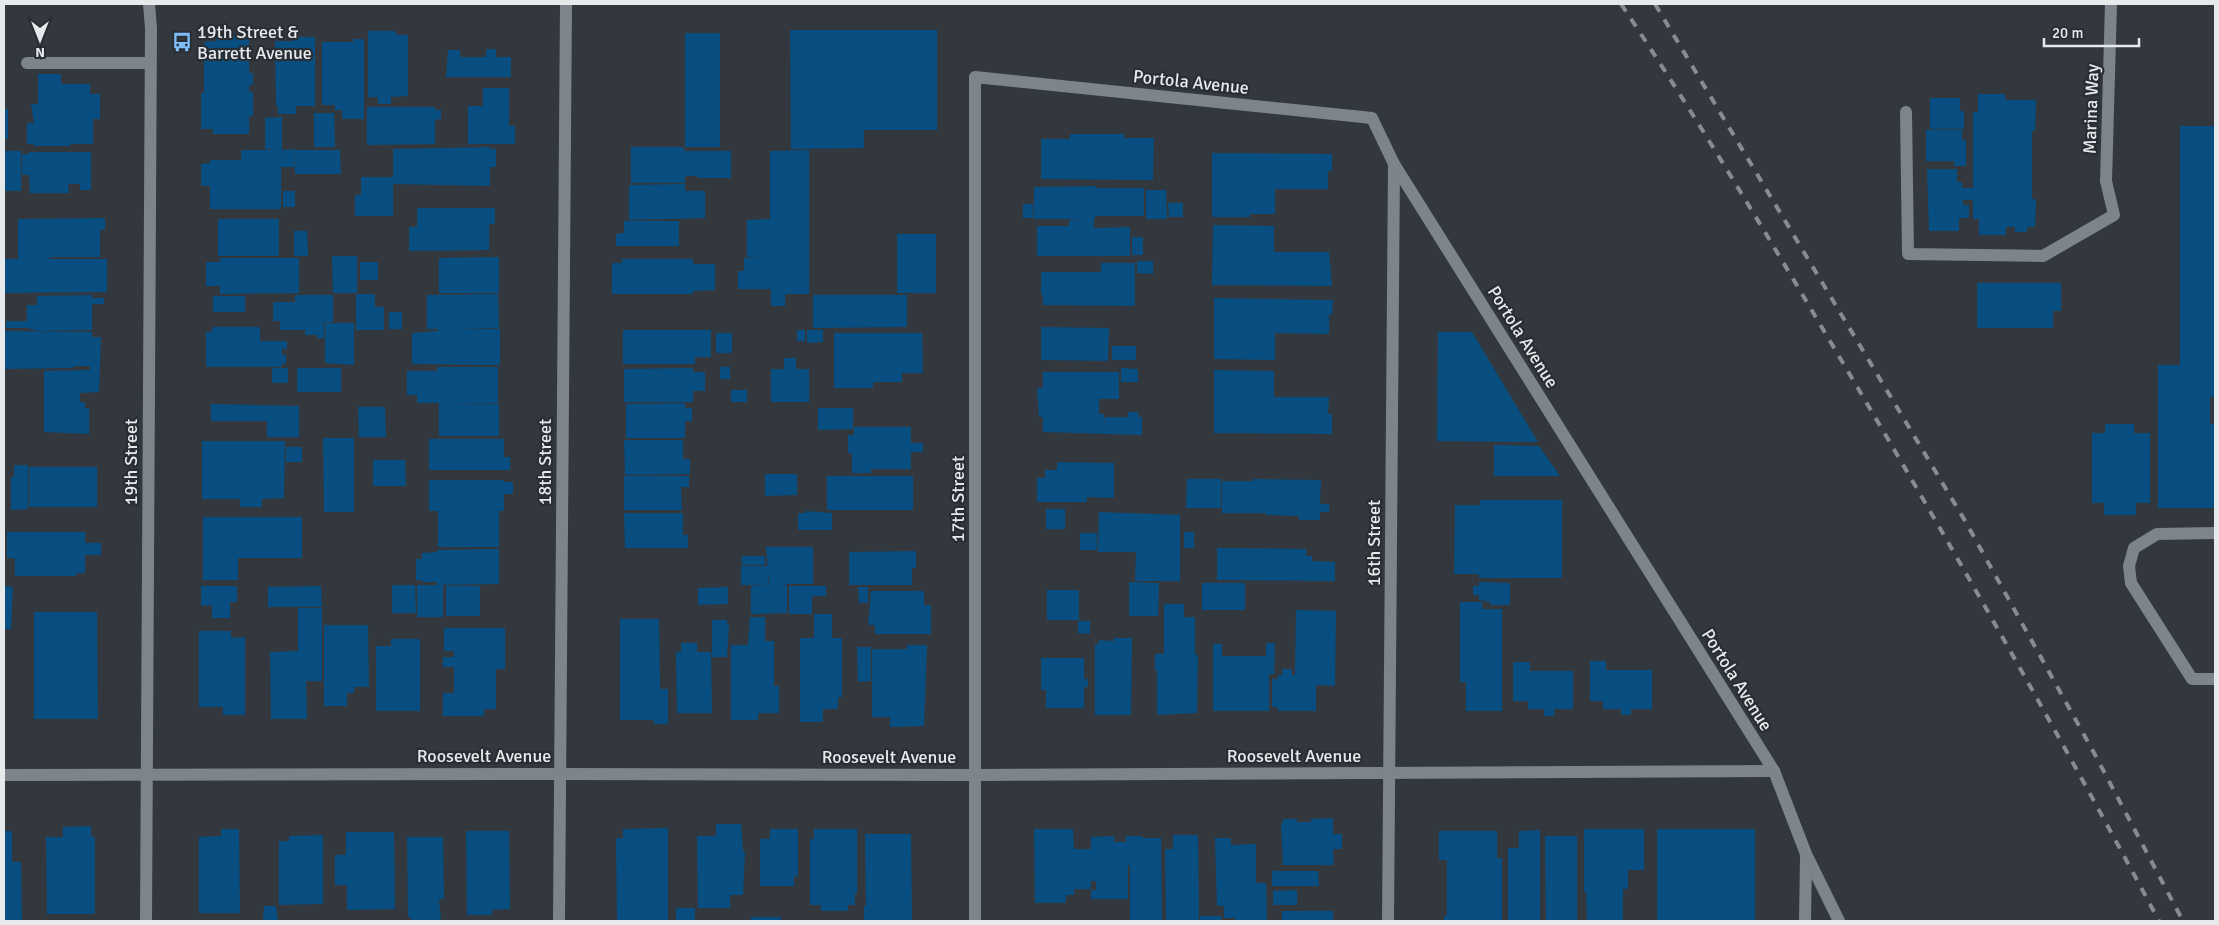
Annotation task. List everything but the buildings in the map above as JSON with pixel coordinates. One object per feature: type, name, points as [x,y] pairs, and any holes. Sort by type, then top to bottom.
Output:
[{"type":"street","name":"19th Street","points":[[146,921],[151,28],[149,4]]},
{"type":"street","name":"18th Street","points":[[559,921],[566,4]]},
{"type":"street","name":"Marina Way","points":[[1906,112],[1908,254],[2043,256],[2114,215],[2106,181],[2111,4]]},
{"type":"street","points":[[27,62],[150,62]]},
{"type":"street","name":"Portola Avenue","points":[[976,77],[1372,118],[1394,164],[1774,771],[1806,854],[1839,921]]},
{"type":"street","name":"17th Street","points":[[975,921],[976,77]]},
{"type":"street","name":"16th Street","points":[[1388,921],[1394,164]]},
{"type":"street","points":[[2215,533],[2157,534],[2134,548],[2129,566],[2131,583],[2192,679],[2215,679]]},
{"type":"street","name":"Roosevelt Avenue","points":[[4,775],[976,775],[1774,771]]},
{"type":"street","points":[[1805,921],[1806,854]]},
{"type":"railway","points":[[1621,4],[1736,184],[1886,436],[2044,712],[2159,921]]},
{"type":"railway","points":[[1655,4],[1964,519],[2093,751],[2183,921]]},
{"type":"place","name":"19th Street & Barrett Avenue","points":[[182,42]]}]
